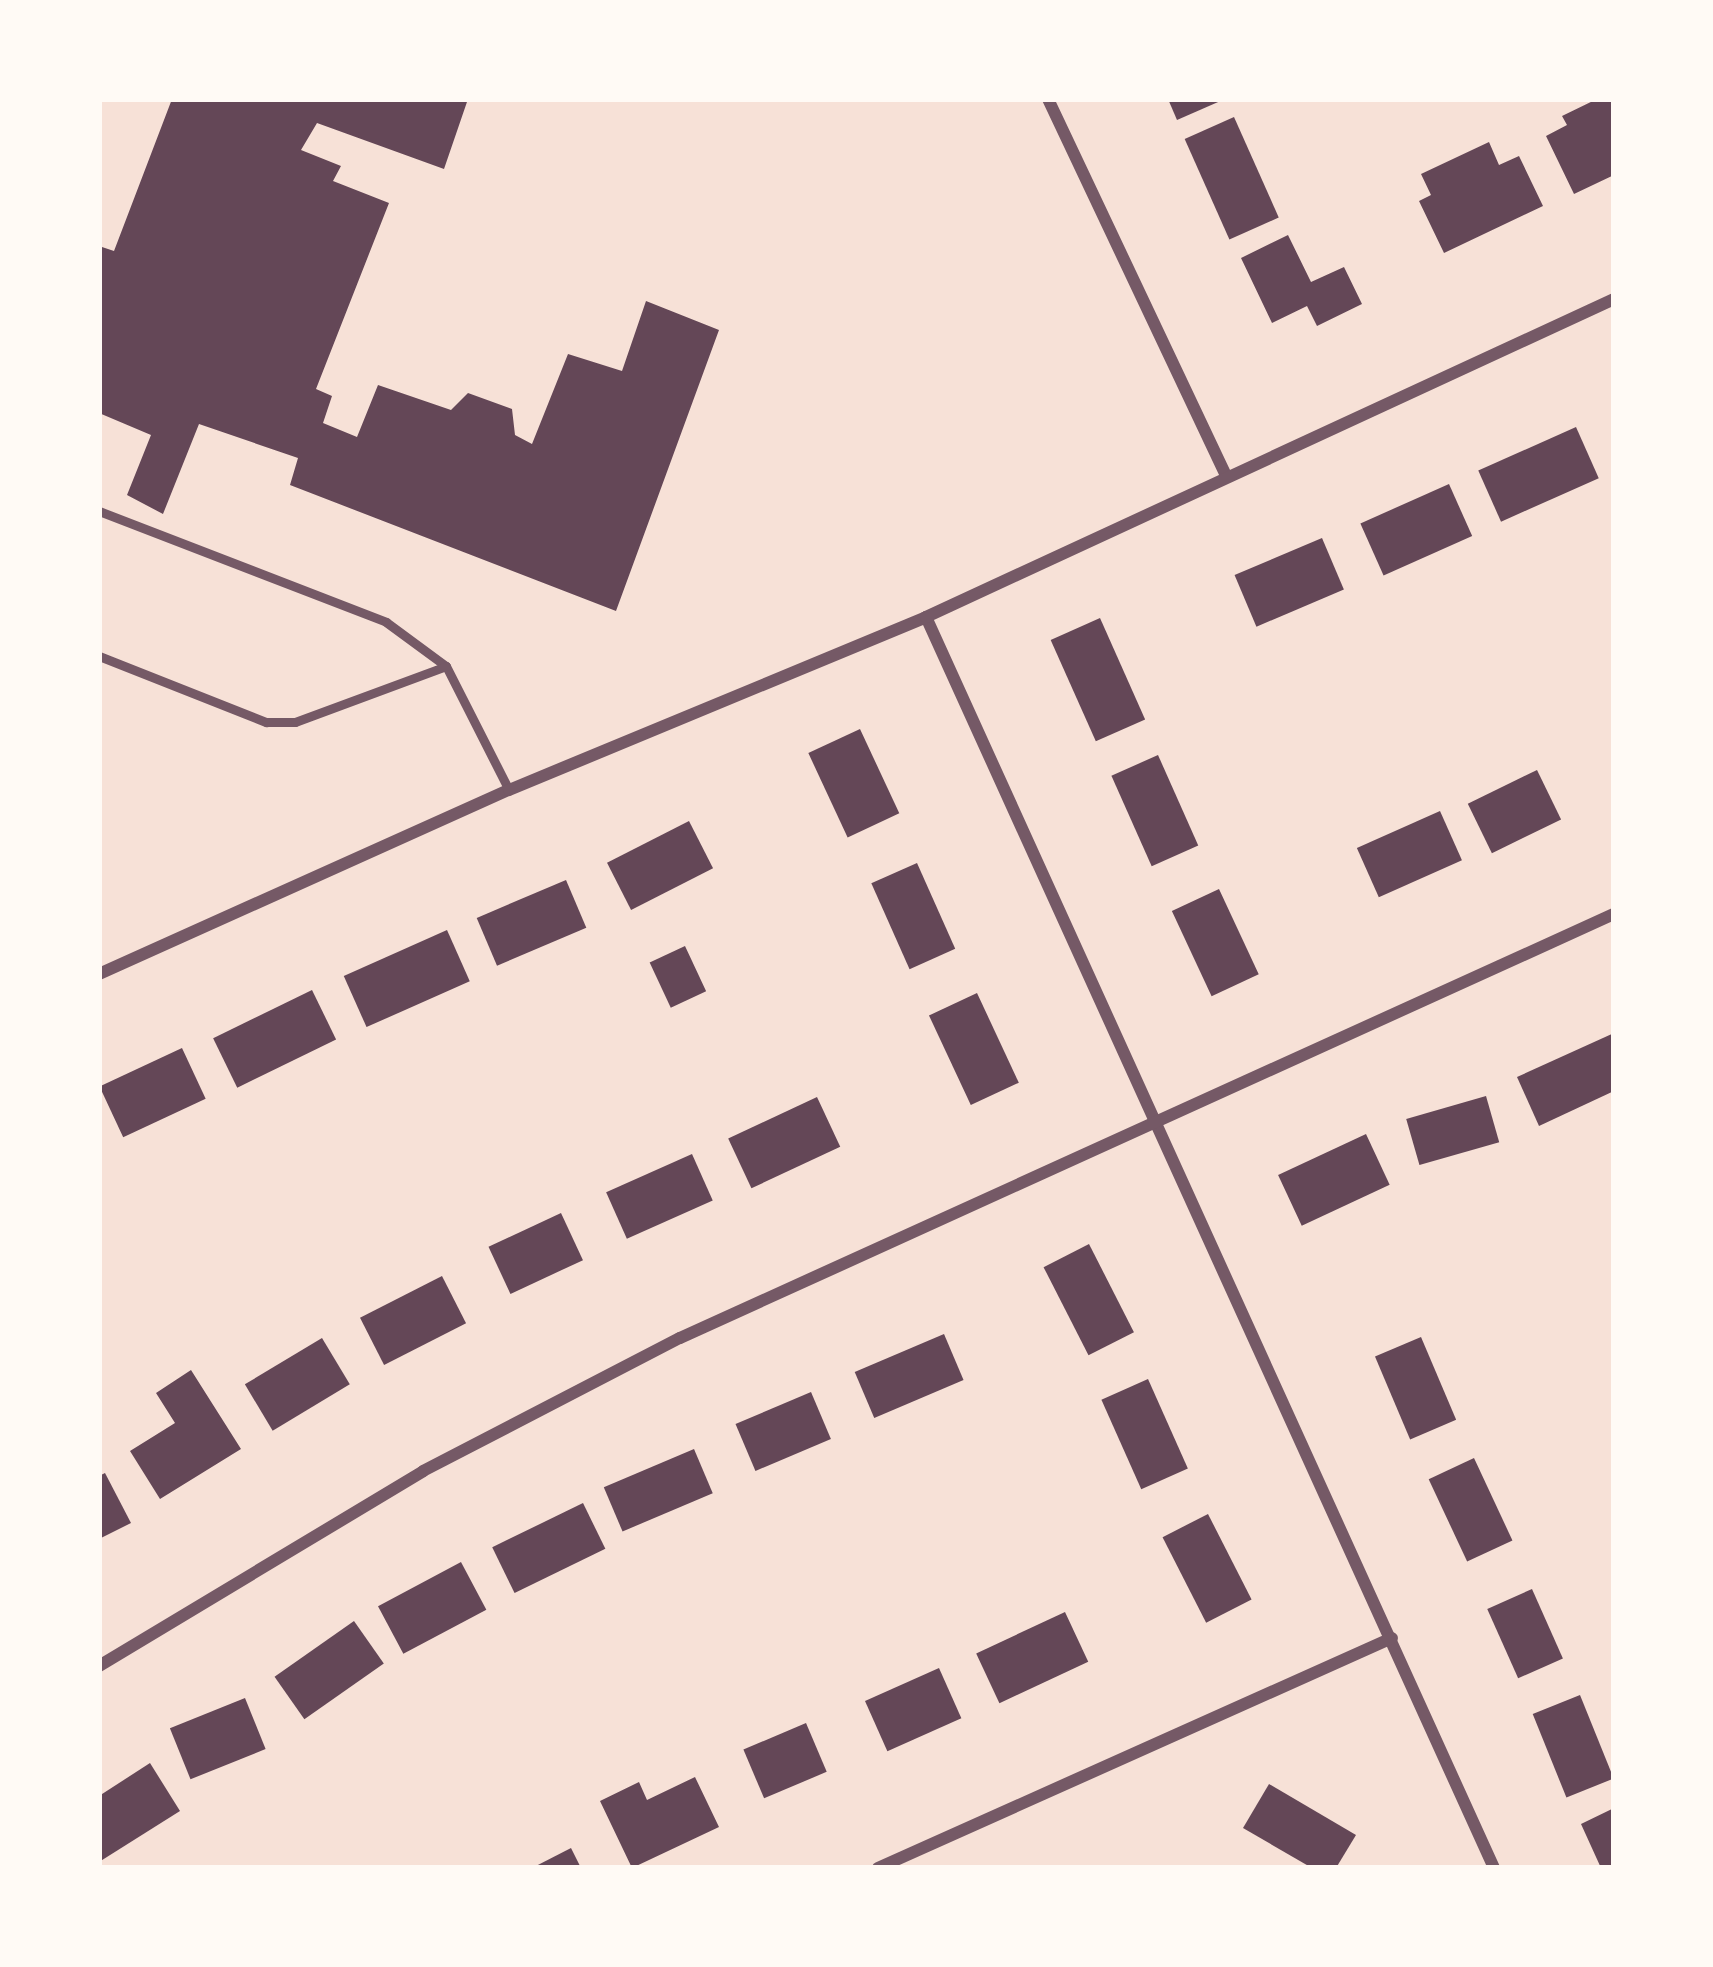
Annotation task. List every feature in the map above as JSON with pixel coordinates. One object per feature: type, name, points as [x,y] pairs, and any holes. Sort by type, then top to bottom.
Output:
[{"type":"street","points":[[1048,99],[1226,475]]},
{"type":"street","points":[[99,974],[509,790],[926,617],[1614,298]]},
{"type":"street","points":[[926,617],[1150,1122],[1392,1638],[1494,1868]]},
{"type":"street","points":[[99,1666],[424,1471],[593,1381],[1150,1122],[1614,914]]},
{"type":"street","points":[[878,1868],[1392,1638]]},
{"type":"lane","points":[[99,512],[386,622],[446,666],[509,790]]},
{"type":"lane","points":[[99,656],[266,722],[295,722],[446,666]]},
{"type":"building","points":[[172,99],[468,99],[444,169],[317,123],[301,150],[341,166],[333,181],[389,203],[316,389],[332,396],[323,423],[357,437],[378,385],[451,410],[468,393],[512,409],[515,435],[532,444],[568,354],[622,371],[646,301],[719,330],[616,611],[290,485],[298,458],[199,424],[163,514],[127,495],[151,435],[99,413],[99,246],[114,251]]},
{"type":"building","points":[[1168,99],[1225,99],[1177,120]]},
{"type":"building","points":[[1597,99],[1614,99],[1614,175],[1574,194],[1546,136],[1567,125],[1562,116]]},
{"type":"building","points":[[1234,117],[1279,217],[1229,239],[1185,139]]},
{"type":"building","points":[[1489,142],[1499,165],[1519,156],[1543,206],[1444,253],[1419,201],[1431,195],[1421,174]]},
{"type":"building","points":[[1288,235],[1311,282],[1344,267],[1362,304],[1317,326],[1307,306],[1272,323],[1241,258]]},
{"type":"building","points":[[1576,427],[1599,478],[1501,522],[1478,471]]},
{"type":"building","points":[[1449,484],[1472,536],[1384,576],[1360,523]]},
{"type":"building","points":[[1322,538],[1344,590],[1256,627],[1235,575]]},
{"type":"building","points":[[1100,618],[1145,719],[1096,741],[1051,640]]},
{"type":"building","points":[[860,729],[899,813],[848,837],[808,753]]},
{"type":"building","points":[[1158,755],[1198,845],[1152,866],[1111,776]]},
{"type":"building","points":[[1537,770],[1561,819],[1492,853],[1468,804]]},
{"type":"building","points":[[1440,811],[1462,860],[1379,897],[1357,848]]},
{"type":"building","points":[[689,821],[713,868],[631,910],[607,863]]},
{"type":"building","points":[[917,863],[955,949],[910,969],[871,883]]},
{"type":"building","points":[[566,880],[586,928],[497,966],[477,918]]},
{"type":"building","points":[[1219,889],[1259,974],[1212,996],[1172,911]]},
{"type":"building","points":[[447,930],[470,981],[367,1027],[344,976]]},
{"type":"building","points":[[685,946],[706,991],[671,1008],[650,962]]},
{"type":"building","points":[[312,990],[336,1039],[237,1088],[213,1038]]},
{"type":"building","points":[[977,993],[1019,1083],[971,1105],[929,1015]]},
{"type":"building","points":[[1614,1033],[1614,1091],[1539,1126],[1517,1077]]},
{"type":"building","points":[[182,1048],[206,1099],[123,1137],[100,1086]]},
{"type":"building","points":[[1486,1096],[1499,1142],[1419,1165],[1406,1119]]},
{"type":"building","points":[[817,1097],[840,1147],[751,1188],[728,1138]]},
{"type":"building","points":[[1366,1134],[1390,1185],[1302,1226],[1278,1175]]},
{"type":"building","points":[[692,1154],[713,1201],[627,1239],[606,1192]]},
{"type":"building","points":[[561,1213],[583,1260],[510,1294],[488,1247]]},
{"type":"building","points":[[1089,1244],[1134,1332],[1089,1355],[1044,1267]]},
{"type":"building","points":[[442,1276],[466,1323],[384,1365],[360,1318]]},
{"type":"building","points":[[944,1334],[964,1380],[874,1418],[855,1372]]},
{"type":"building","points":[[1421,1337],[1456,1420],[1410,1439],[1375,1357]]},
{"type":"building","points":[[322,1338],[350,1384],[273,1431],[245,1384]]},
{"type":"building","points":[[191,1370],[241,1449],[160,1499],[130,1451],[175,1423],[156,1393]]},
{"type":"building","points":[[1148,1379],[1188,1469],[1141,1489],[1101,1400]]},
{"type":"building","points":[[811,1392],[831,1439],[755,1471],[736,1424]]},
{"type":"building","points":[[694,1449],[713,1493],[623,1531],[604,1487]]},
{"type":"building","points":[[1474,1458],[1512,1540],[1467,1562],[1429,1479]]},
{"type":"building","points":[[105,1473],[131,1523],[99,1539],[99,1476]]},
{"type":"building","points":[[583,1503],[605,1549],[515,1593],[492,1547]]},
{"type":"building","points":[[1208,1514],[1252,1600],[1206,1623],[1163,1537]]},
{"type":"building","points":[[461,1562],[486,1610],[403,1654],[378,1606]]},
{"type":"building","points":[[1532,1589],[1563,1658],[1518,1678],[1487,1609]]},
{"type":"building","points":[[1065,1612],[1088,1662],[999,1703],[976,1653]]},
{"type":"building","points":[[354,1621],[384,1664],[304,1719],[275,1677]]},
{"type":"building","points":[[939,1668],[961,1718],[887,1751],[865,1701]]},
{"type":"building","points":[[1580,1695],[1614,1778],[1566,1798],[1533,1714]]},
{"type":"building","points":[[245,1698],[266,1749],[191,1779],[170,1728]]},
{"type":"building","points":[[806,1723],[827,1772],[764,1798],[743,1750]]},
{"type":"building","points":[[150,1763],[180,1811],[99,1862],[99,1796]]},
{"type":"building","points":[[695,1777],[719,1827],[632,1868],[600,1801],[639,1782],[647,1800]]},
{"type":"building","points":[[1269,1784],[1356,1835],[1336,1868],[1312,1868],[1243,1828]]},
{"type":"building","points":[[1614,1808],[1614,1868],[1601,1868],[1581,1824]]},
{"type":"building","points":[[571,1848],[581,1868],[532,1868]]}]
